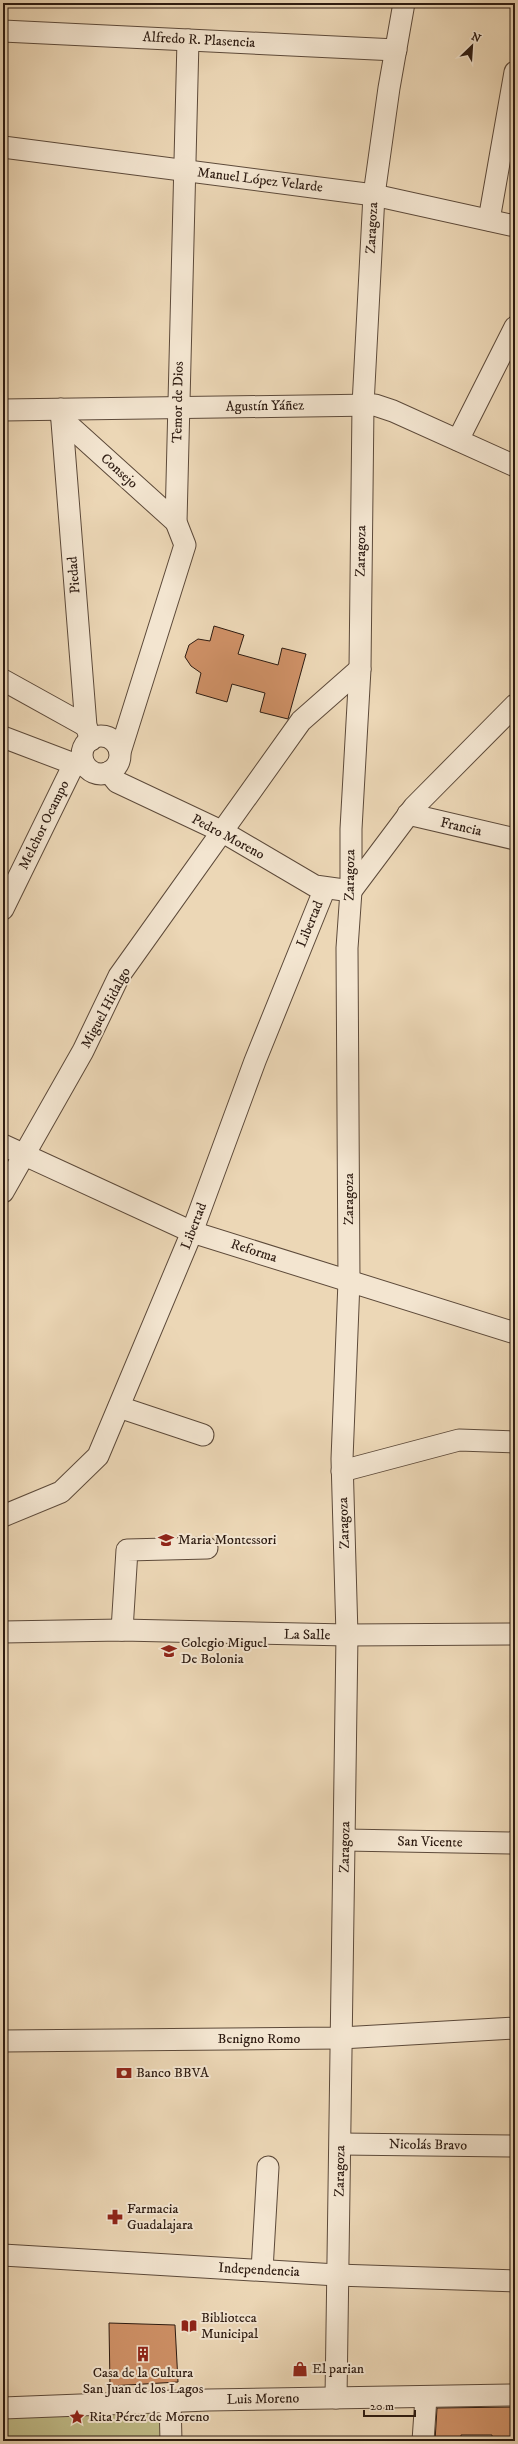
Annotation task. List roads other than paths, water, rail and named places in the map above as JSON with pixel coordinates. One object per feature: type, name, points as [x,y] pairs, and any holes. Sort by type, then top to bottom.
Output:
[{"type":"street","name":"Zaragoza","points":[[336,2398],[337,2275],[341,2144],[340,2038],[345,1840],[347,1635],[342,1470],[349,1282],[347,948],[351,891],[351,829],[360,670],[363,405],[374,195],[404,3]]},
{"type":"street","name":"Alfredo R. Plasencia","points":[[3,31],[396,50]]},
{"type":"street","name":"Temor de Dios","points":[[120,752],[185,545],[176,522],[188,40]]},
{"type":"street","points":[[489,220],[515,72]]},
{"type":"street","name":"Manuel López Velarde","points":[[3,147],[374,195],[515,226]]},
{"type":"street","points":[[458,440],[515,327]]},
{"type":"street","name":"Agustín Yáñez","points":[[3,410],[61,414],[178,408],[376,406],[393,411],[515,466]]},
{"type":"street","name":"Consejo","points":[[61,414],[176,522]]},
{"type":"street","name":"Piedad","points":[[61,414],[88,733]]},
{"type":"street","name":"Miguel Hidalgo","points":[[3,1192],[23,1154],[83,1051],[119,976],[302,721],[360,670]]},
{"type":"street","points":[[3,680],[88,733],[108,738],[117,746],[120,752],[118,764],[109,772],[97,774],[78,763],[3,736]]},
{"type":"street","points":[[351,891],[408,814],[515,706]]},
{"type":"street","points":[[78,763],[88,733]]},
{"type":"street","name":"Melchor Ocampo","points":[[3,909],[78,763]]},
{"type":"street","name":"Pedro Moreno","points":[[109,772],[117,782],[223,832],[316,886],[351,891]]},
{"type":"street","name":"Francia","points":[[408,814],[515,839]]},
{"type":"street","name":"Libertad","points":[[3,1516],[61,1492],[98,1456],[192,1232],[255,1061],[325,888]]},
{"type":"street","name":"Reforma","points":[[3,1145],[192,1232],[515,1333]]},
{"type":"street","points":[[119,1407],[203,1435]]},
{"type":"street","points":[[342,1470],[459,1440],[515,1442]]},
{"type":"street","points":[[122,1630],[127,1550],[207,1548]]},
{"type":"street","name":"La Salle","points":[[3,1632],[122,1630],[347,1635],[515,1634]]},
{"type":"street","name":"San Vicente","points":[[345,1840],[515,1843]]},
{"type":"street","name":"Benigno Romo","points":[[3,2041],[340,2038],[515,2028]]},
{"type":"street","name":"Nicolás Bravo","points":[[341,2144],[515,2146]]},
{"type":"street","points":[[262,2270],[268,2167]]},
{"type":"street","name":"Independencia","points":[[3,2255],[337,2275],[515,2281]]},
{"type":"street","points":[[423,2441],[426,2396],[515,2395]]},
{"type":"street","name":"Luis Moreno","points":[[3,2408],[170,2401],[426,2396]]},
{"type":"street","points":[[170,2401],[170,2441]]},
{"type":"place","name":"Maria Montessori","points":[[166,1540]]},
{"type":"place","name":"Colegio Miguel De Bolonia","points":[[169,1651]]},
{"type":"place","name":"Banco BBVA","points":[[124,2073]]},
{"type":"place","name":"Farmacia Guadalajara","points":[[115,2217]]},
{"type":"place","name":"Biblioteca Municipal","points":[[189,2326]]},
{"type":"place","name":"Casa de la Cultura San Juan de los Lagos","points":[[143,2354]]},
{"type":"place","name":"El parian","points":[[300,2369]]},
{"type":"place","name":"Rita Pérez de Moreno","points":[[77,2417]]}]
